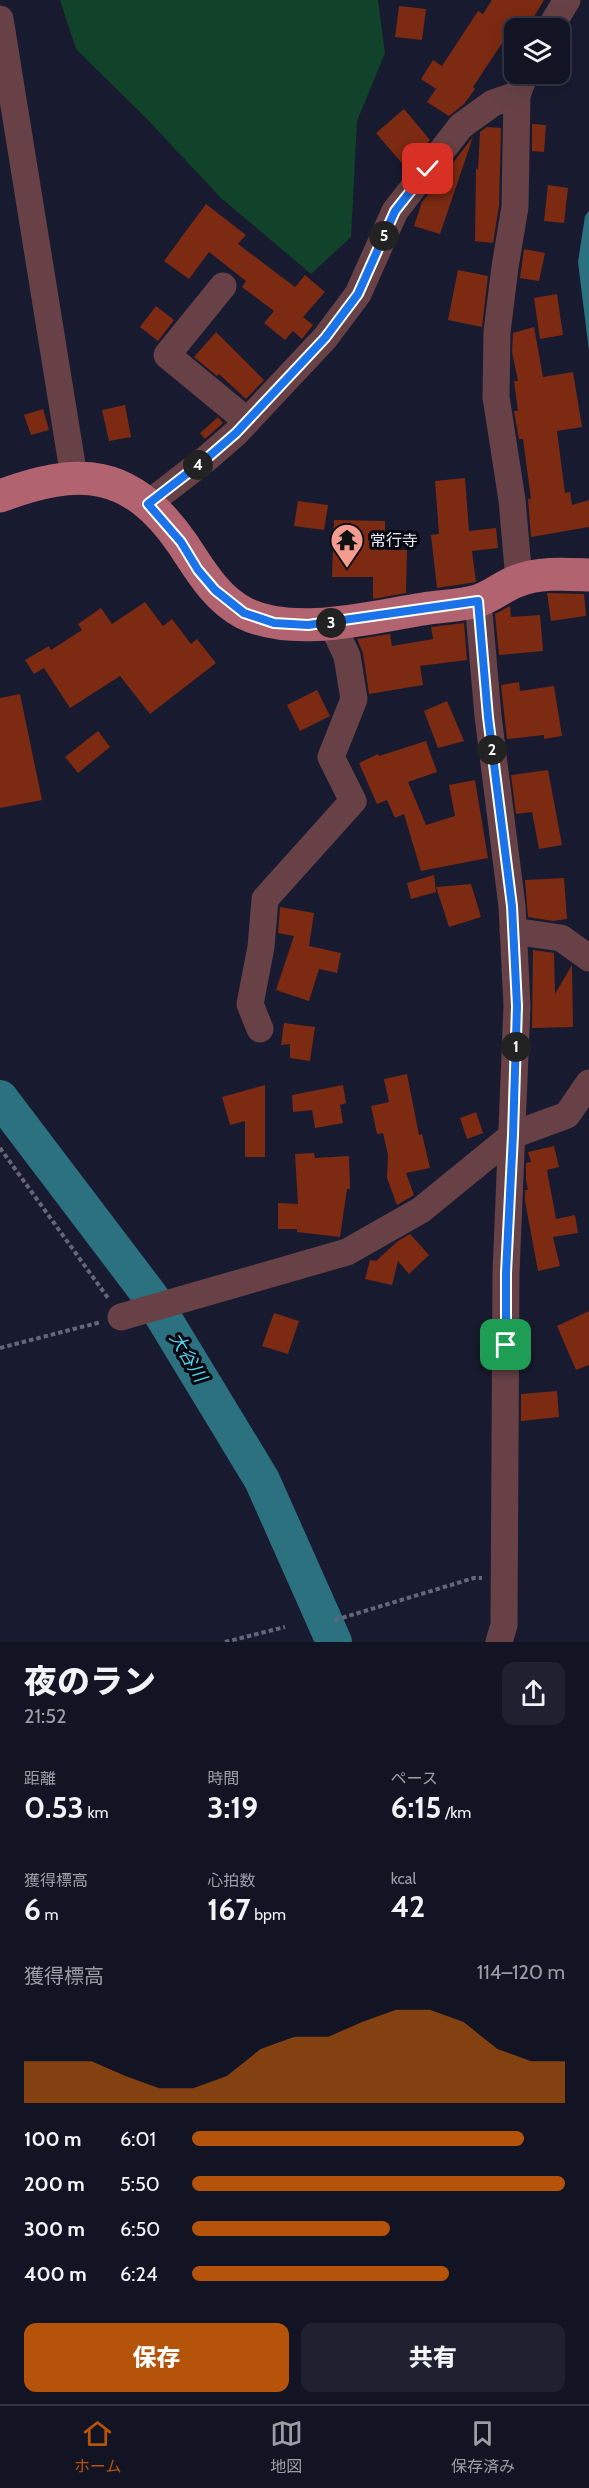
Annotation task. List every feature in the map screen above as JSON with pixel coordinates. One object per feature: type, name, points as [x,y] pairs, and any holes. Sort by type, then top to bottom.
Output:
[{"type":"main road","points":[[0,496],[31,484],[74,477],[117,485],[148,504],[181,542],[198,570],[215,590],[244,613],[274,623],[308,625],[478,601],[519,580],[551,574],[589,575]]},
{"type":"street","points":[[556,18],[567,0]]},
{"type":"street","points":[[0,19],[74,477]]},
{"type":"street","points":[[148,504],[206,459],[247,421],[325,338],[358,294],[395,211],[461,126],[521,84]]},
{"type":"street","points":[[519,580],[513,500],[496,397],[497,332],[515,207],[521,84]]},
{"type":"street","points":[[223,286],[167,355],[247,421]]},
{"type":"street","points":[[478,601],[488,717],[513,931],[517,1006],[506,1273],[504,1625],[499,1642]]},
{"type":"street","points":[[260,1029],[250,1004],[261,947],[265,899],[353,801],[331,757],[354,699],[347,656],[331,622]]},
{"type":"street","points":[[513,931],[561,938],[589,958]]},
{"type":"street","points":[[126,1316],[347,1252],[421,1210],[513,1135],[567,1114],[589,1083]]},
{"type":"path","points":[[0,1148],[126,1316],[0,1348]]},
{"type":"path","points":[[335,1620],[474,1578],[504,1577]]},
{"type":"path","points":[[225,1642],[285,1626]]},
{"type":"shaded area","points":[[60,0],[378,0],[385,53],[357,121],[351,237],[311,274],[221,198],[148,120],[76,49]]},
{"type":"shaded area","points":[[589,211],[589,351],[578,262],[585,216]]},
{"type":"building","points":[[492,0],[544,0],[533,18],[504,18],[504,40],[473,87],[475,89],[464,104],[449,116],[427,102],[436,89],[421,79],[433,60],[442,66],[478,11],[483,14]]},
{"type":"building","points":[[399,6],[426,9],[422,40],[395,37]]},
{"type":"building","points":[[404,109],[430,140],[407,169],[376,133]]},
{"type":"building","points":[[532,124],[546,125],[544,152],[532,151]]},
{"type":"building","points":[[487,127],[501,128],[499,206],[493,243],[475,241],[476,168],[478,170],[480,132]]},
{"type":"building","points":[[473,137],[440,234],[414,226],[422,202]]},
{"type":"building","points":[[548,185],[568,188],[564,223],[544,221]]},
{"type":"building","points":[[206,204],[246,235],[238,244],[295,287],[305,275],[325,292],[303,317],[313,325],[302,339],[293,331],[285,340],[264,323],[274,311],[242,287],[246,281],[209,252],[189,279],[164,261]]},
{"type":"building","points":[[524,249],[545,253],[539,281],[520,278]]},
{"type":"building","points":[[458,270],[488,276],[482,327],[448,320]]},
{"type":"building","points":[[557,294],[563,335],[540,339],[534,298]]},
{"type":"building","points":[[156,306],[174,320],[158,341],[140,327]]},
{"type":"building","points":[[534,327],[543,377],[573,372],[582,427],[557,431],[565,493],[570,492],[572,505],[589,500],[589,527],[531,537],[528,499],[531,499],[523,439],[519,439],[514,411],[518,411],[514,381],[518,381],[512,352],[513,333]]},
{"type":"building","points":[[216,332],[264,380],[246,399],[219,374],[217,376],[194,357]]},
{"type":"building","points":[[125,405],[131,437],[109,441],[102,410]]},
{"type":"building","points":[[43,409],[49,430],[31,435],[24,415]]},
{"type":"building","points":[[218,417],[223,423],[205,439],[200,433]]},
{"type":"building","points":[[465,478],[469,531],[496,528],[498,548],[472,551],[476,582],[437,588],[431,535],[439,534],[435,481]]},
{"type":"building","points":[[298,501],[328,505],[324,530],[294,526]]},
{"type":"building","points":[[334,520],[385,521],[385,550],[407,550],[406,593],[373,599],[373,577],[332,577]]},
{"type":"building","points":[[547,593],[584,594],[586,616],[551,621]]},
{"type":"building","points":[[145,602],[163,626],[172,619],[191,644],[197,639],[216,663],[150,714],[120,676],[70,708],[44,668],[34,674],[25,660],[49,646],[51,650],[82,630],[78,624],[101,608],[112,624]]},
{"type":"building","points":[[510,606],[511,617],[540,615],[543,651],[499,655],[495,614]]},
{"type":"building","points":[[464,623],[467,660],[420,666],[423,685],[369,694],[363,653],[357,639],[390,634],[392,646],[433,639],[431,627]]},
{"type":"building","points":[[519,682],[520,691],[554,686],[562,736],[544,739],[544,735],[507,739],[501,685]]},
{"type":"building","points":[[317,690],[330,716],[300,731],[287,705]]},
{"type":"building","points":[[20,694],[42,800],[0,808],[0,698]]},
{"type":"building","points":[[447,701],[464,741],[438,748],[424,711]]},
{"type":"building","points":[[98,731],[110,747],[78,773],[65,757]]},
{"type":"building","points":[[426,741],[437,772],[408,782],[426,825],[455,816],[449,785],[475,780],[488,858],[421,871],[404,814],[395,818],[387,800],[377,804],[359,763],[378,754],[379,756]]},
{"type":"building","points":[[548,770],[562,845],[539,849],[532,812],[516,814],[511,775]]},
{"type":"building","points":[[434,875],[436,892],[411,899],[407,883]]},
{"type":"building","points":[[564,878],[567,919],[553,921],[528,917],[525,880]]},
{"type":"building","points":[[471,884],[481,917],[449,927],[436,887]]},
{"type":"building","points":[[280,907],[314,913],[309,946],[341,953],[337,973],[319,969],[309,1001],[276,990],[294,936],[278,933]]},
{"type":"building","points":[[533,950],[554,953],[555,994],[572,965],[573,1027],[532,1028]]},
{"type":"building","points":[[284,1023],[315,1027],[310,1061],[290,1058],[290,1044],[281,1045]]},
{"type":"building","points":[[407,1074],[419,1135],[422,1134],[430,1168],[406,1173],[414,1195],[397,1205],[387,1178],[388,1155],[383,1133],[377,1134],[371,1106],[389,1102],[384,1079]]},
{"type":"building","points":[[265,1085],[265,1157],[245,1157],[245,1121],[230,1125],[222,1097]]},
{"type":"building","points":[[343,1085],[346,1103],[340,1105],[343,1123],[315,1128],[312,1110],[293,1112],[292,1095]]},
{"type":"building","points":[[476,1112],[483,1133],[467,1139],[460,1118]]},
{"type":"building","points":[[554,1146],[559,1167],[547,1170],[556,1219],[575,1215],[578,1233],[553,1237],[560,1266],[538,1271],[525,1201],[525,1190],[528,1190],[526,1163],[531,1162],[528,1152]]},
{"type":"building","points":[[314,1153],[315,1158],[349,1156],[350,1189],[347,1189],[340,1237],[297,1232],[297,1229],[278,1229],[278,1203],[298,1204],[295,1154]]},
{"type":"building","points":[[410,1234],[429,1255],[409,1274],[398,1261],[392,1285],[365,1279],[370,1260],[376,1261],[398,1241]]},
{"type":"building","points":[[589,1311],[589,1365],[576,1370],[557,1326]]},
{"type":"building","points":[[274,1313],[299,1321],[288,1354],[262,1346]]},
{"type":"building","points":[[557,1391],[559,1417],[521,1421],[521,1394]]},
{"type":"waterway","name":"大谷川","points":[[0,1098],[151,1297],[262,1480],[334,1642]]},
{"type":"place","name":"常行寺","points":[[347,569]]},
{"type":"route","points":[[428,169],[395,211],[358,294],[325,338],[236,433],[148,504],[181,542],[198,570],[215,590],[244,613],[274,623],[308,625],[478,601],[488,717],[512,906],[517,1006],[506,1273],[506,1345]]}]
